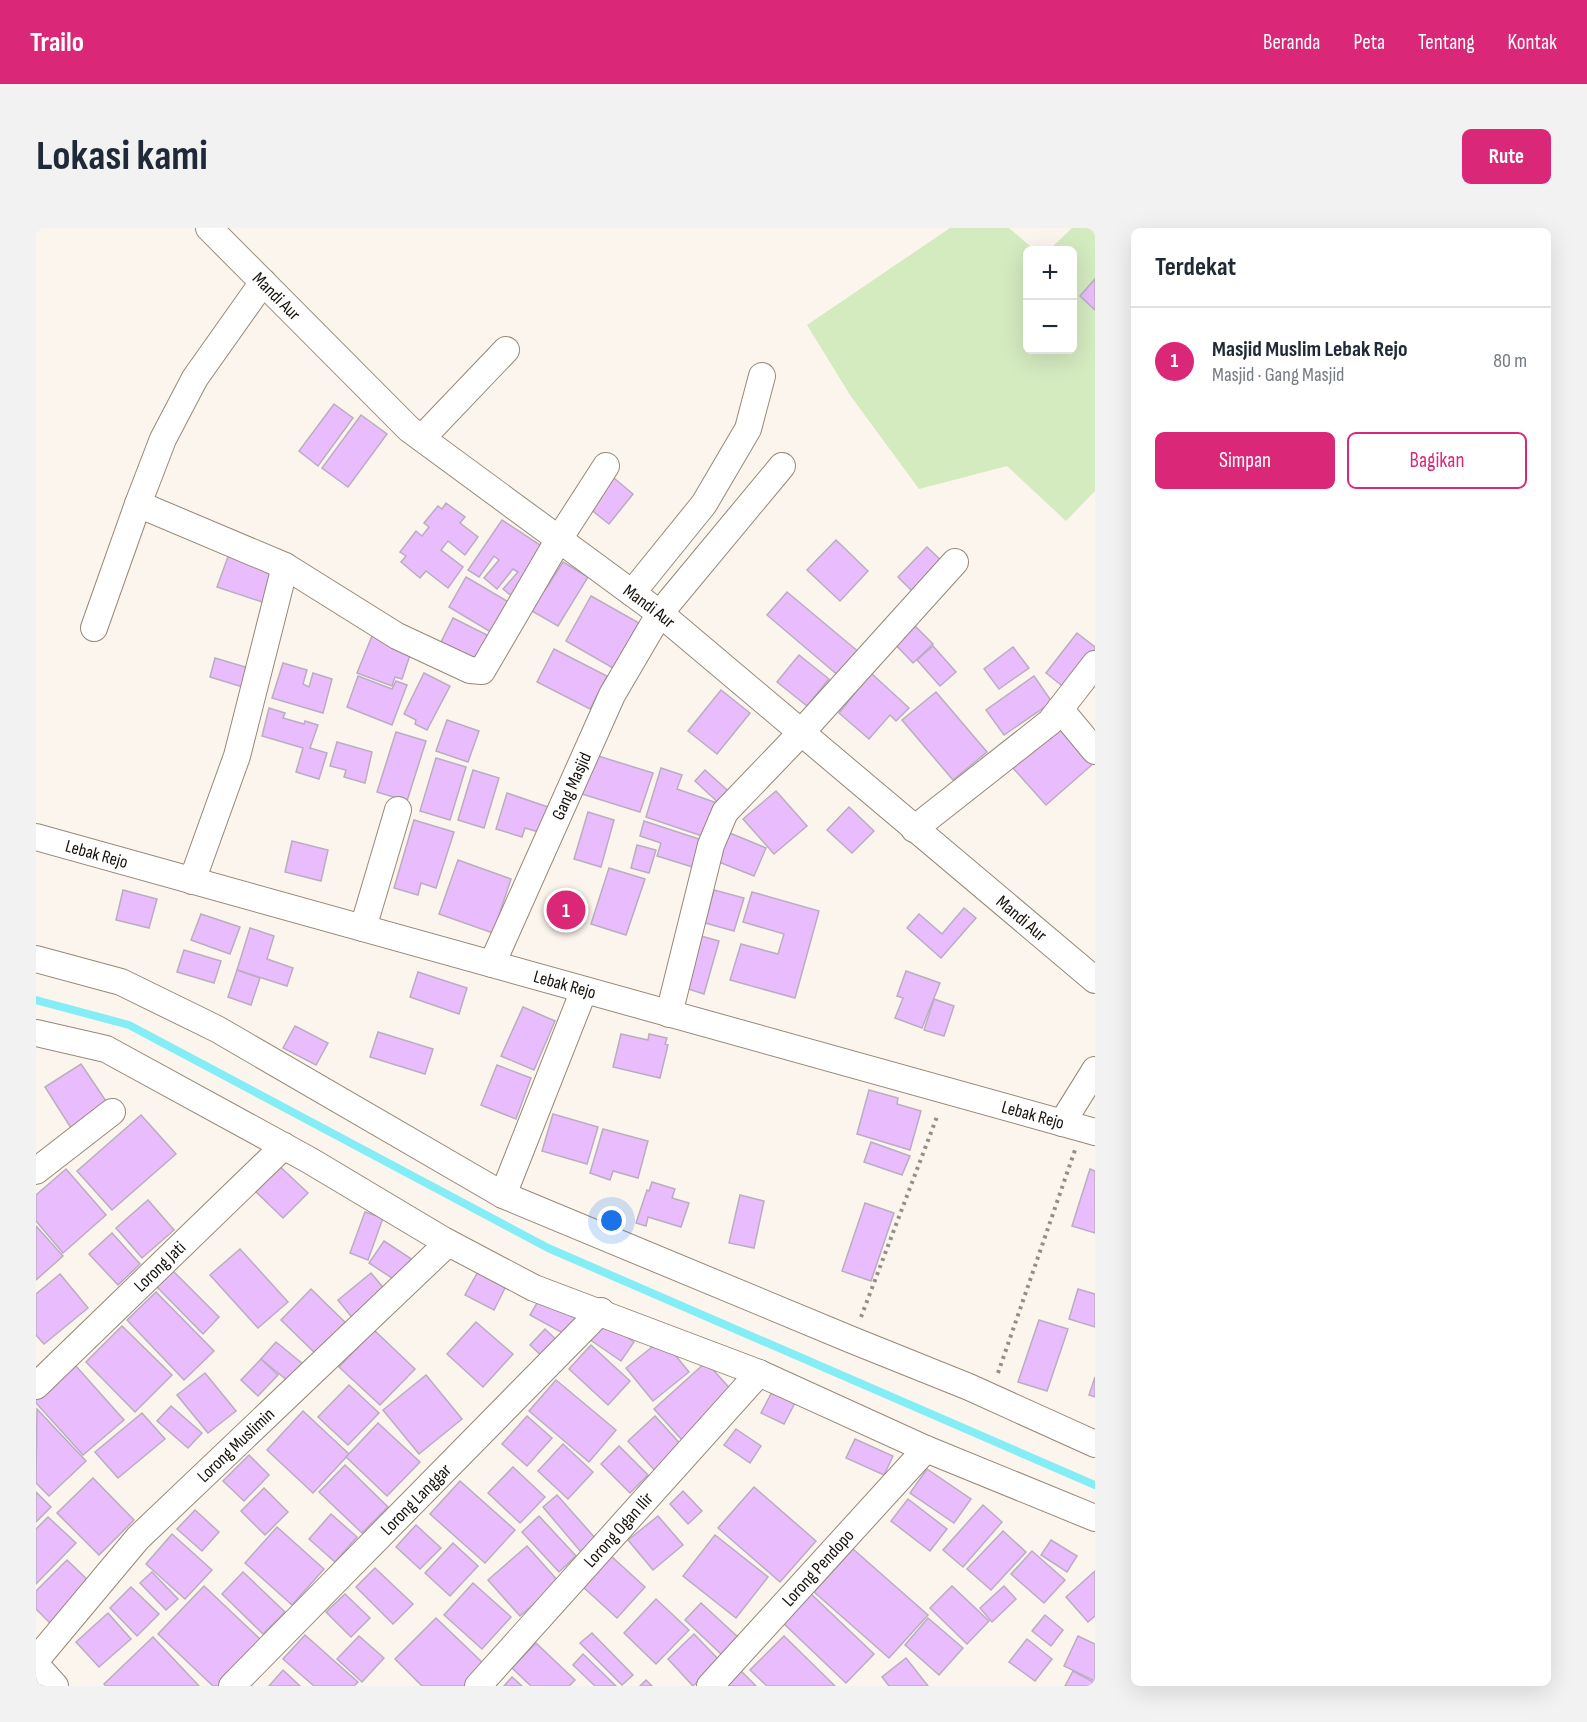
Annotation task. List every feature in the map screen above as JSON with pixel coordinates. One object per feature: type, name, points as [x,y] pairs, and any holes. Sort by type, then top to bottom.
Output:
[{"type":"street","name":"Mandi Aur","points":[[209,228],[410,429],[660,613],[1095,980]]},
{"type":"street","points":[[94,628],[163,439],[195,378],[263,282]]},
{"type":"street","points":[[422,438],[506,350]]},
{"type":"street","points":[[632,593],[704,504],[748,429],[762,376]]},
{"type":"street","points":[[138,504],[285,566],[397,636],[476,672],[482,671],[487,666],[560,539],[606,466]]},
{"type":"street","name":"Gang Masjid","points":[[492,964],[612,695],[660,613],[782,466]]},
{"type":"street","points":[[669,1014],[711,845],[725,812],[955,562]]},
{"type":"street","points":[[192,881],[237,756],[285,566]]},
{"type":"street","points":[[914,829],[1050,722],[1095,664]]},
{"type":"street","points":[[1060,709],[1095,751]]},
{"type":"street","points":[[363,928],[398,810]]},
{"type":"street","name":"Lebak Rejo","points":[[36,837],[1080,1128]]},
{"type":"street","points":[[36,959],[122,982],[217,1029],[503,1195],[990,1396],[1095,1444]]},
{"type":"street","points":[[503,1195],[584,990]]},
{"type":"street","points":[[36,1033],[106,1049],[284,1146],[448,1243],[534,1288],[601,1311],[759,1373],[926,1449],[1095,1518]]},
{"type":"street","points":[[1080,1128],[1095,1070]]},
{"type":"street","points":[[36,1171],[112,1112]]},
{"type":"street","name":"Lorong Jati","points":[[36,1386],[284,1146]]},
{"type":"street","name":"Lorong Muslimin","points":[[36,1660],[138,1538],[448,1243]]},
{"type":"street","name":"Lorong Langgar","points":[[232,1686],[601,1311]]},
{"type":"street","name":"Lorong Ogan Ilir","points":[[478,1686],[759,1373]]},
{"type":"street","name":"Lorong Pendopo","points":[[710,1686],[926,1449]]},
{"type":"street","points":[[36,1665],[56,1686]]},
{"type":"path","points":[[852,1340],[947,1091]]},
{"type":"path","points":[[990,1396],[1080,1128]]},
{"type":"green space","points":[[950,228],[1009,228],[1030,246],[1023,246],[1023,354],[1077,354],[1077,246],[1053,246],[1072,228],[1095,228],[1095,491],[1066,521],[1007,466],[919,489],[850,395],[807,325]]},
{"type":"building","points":[[1095,279],[1095,310],[1080,296]]},
{"type":"building","points":[[334,404],[353,418],[318,466],[299,451]]},
{"type":"building","points":[[361,415],[387,434],[348,487],[322,468]]},
{"type":"building","points":[[608,473],[633,494],[609,524],[584,504]]},
{"type":"building","points":[[446,503],[465,517],[460,523],[478,537],[465,555],[448,541],[441,550],[463,567],[448,588],[426,571],[420,578],[401,562],[406,556],[400,552],[416,531],[422,536],[429,527],[424,523],[438,506],[442,509]]},
{"type":"building","points":[[502,520],[549,551],[514,598],[503,589],[518,572],[513,569],[497,589],[484,578],[499,560],[494,556],[479,577],[468,570]]},
{"type":"building","points":[[836,540],[868,571],[840,601],[807,570]]},
{"type":"building","points":[[927,547],[945,564],[915,594],[898,577]]},
{"type":"building","points":[[229,554],[279,572],[268,604],[217,587]]},
{"type":"building","points":[[563,562],[588,577],[558,626],[525,607],[537,586],[545,590]]},
{"type":"building","points":[[466,577],[512,604],[494,634],[449,607]]},
{"type":"building","points":[[787,592],[860,653],[840,677],[767,615]]},
{"type":"building","points":[[591,596],[639,623],[613,668],[566,641]]},
{"type":"building","points":[[453,618],[489,636],[475,662],[440,644]]},
{"type":"building","points":[[909,620],[933,644],[913,663],[890,639]]},
{"type":"building","points":[[1077,633],[1095,647],[1095,652],[1066,689],[1046,673]]},
{"type":"building","points":[[372,636],[406,649],[410,655],[402,679],[395,677],[392,686],[357,673]]},
{"type":"building","points":[[933,646],[956,672],[940,686],[917,660]]},
{"type":"building","points":[[1013,647],[1029,668],[999,689],[984,669]]},
{"type":"building","points":[[554,649],[607,676],[590,709],[537,682]]},
{"type":"building","points":[[799,655],[829,679],[807,706],[777,682]]},
{"type":"building","points":[[215,658],[252,669],[246,688],[210,677]]},
{"type":"building","points":[[283,663],[307,670],[303,684],[309,687],[313,673],[332,679],[323,713],[272,698]]},
{"type":"building","points":[[424,673],[450,686],[427,730],[415,724],[416,720],[404,714]]},
{"type":"building","points":[[871,673],[909,708],[896,721],[890,715],[869,739],[839,713]]},
{"type":"building","points":[[358,676],[392,689],[396,681],[407,685],[392,725],[347,707]]},
{"type":"building","points":[[1034,676],[1052,702],[1004,735],[986,710]]},
{"type":"building","points":[[721,690],[750,713],[717,754],[688,731]]},
{"type":"building","points":[[936,692],[987,752],[953,780],[902,720]]},
{"type":"building","points":[[269,708],[285,713],[283,718],[318,725],[310,748],[327,753],[319,779],[296,772],[303,748],[262,736]]},
{"type":"building","points":[[447,720],[479,731],[468,762],[436,751]]},
{"type":"building","points":[[1061,726],[1094,763],[1046,805],[1013,768]]},
{"type":"building","points":[[396,732],[426,741],[407,801],[377,792]]},
{"type":"building","points":[[337,742],[372,752],[365,783],[344,777],[346,770],[330,766]]},
{"type":"building","points":[[595,755],[653,773],[640,812],[582,794]]},
{"type":"building","points":[[436,758],[466,767],[450,820],[420,811]]},
{"type":"building","points":[[661,768],[682,775],[677,789],[717,803],[705,837],[646,817]]},
{"type":"building","points":[[473,770],[499,778],[484,828],[458,820]]},
{"type":"building","points":[[705,770],[735,797],[724,808],[695,781]]},
{"type":"building","points":[[776,791],[807,826],[774,854],[743,819]]},
{"type":"building","points":[[507,793],[551,808],[542,833],[525,828],[522,837],[496,829]]},
{"type":"building","points":[[849,807],[874,831],[852,853],[827,830]]},
{"type":"building","points":[[588,812],[614,820],[601,867],[574,859]]},
{"type":"building","points":[[414,820],[454,832],[436,888],[421,883],[418,895],[394,888]]},
{"type":"building","points":[[644,821],[708,842],[699,869],[657,856],[661,843],[640,836]]},
{"type":"building","points":[[725,831],[766,848],[754,876],[714,860]]},
{"type":"building","points":[[292,841],[328,850],[321,881],[285,872]]},
{"type":"building","points":[[637,845],[656,850],[649,873],[631,868]]},
{"type":"building","points":[[458,860],[511,879],[493,933],[439,914]]},
{"type":"building","points":[[609,868],[645,879],[626,935],[591,924]]},
{"type":"building","points":[[123,890],[157,899],[149,928],[116,920]]},
{"type":"building","points":[[714,890],[744,898],[734,931],[705,923]]},
{"type":"building","points":[[752,892],[819,911],[795,998],[730,980],[741,944],[778,954],[784,934],[743,922]]},
{"type":"building","points":[[964,908],[976,918],[941,958],[907,928],[919,914],[942,934]]},
{"type":"building","points":[[201,914],[240,927],[230,954],[191,940]]},
{"type":"building","points":[[250,928],[274,936],[267,959],[293,968],[287,986],[237,970]]},
{"type":"building","points":[[694,934],[719,941],[704,994],[679,986]]},
{"type":"building","points":[[184,950],[221,961],[214,983],[177,972]]},
{"type":"building","points":[[237,970],[260,978],[251,1005],[228,997]]},
{"type":"building","points":[[906,971],[940,983],[922,1028],[895,1018],[903,998],[897,996]]},
{"type":"building","points":[[418,972],[467,988],[459,1014],[410,997]]},
{"type":"building","points":[[934,999],[954,1006],[944,1036],[924,1030]]},
{"type":"building","points":[[523,1007],[555,1021],[534,1070],[501,1056]]},
{"type":"building","points":[[295,1026],[328,1043],[316,1065],[283,1048]]},
{"type":"building","points":[[378,1032],[433,1049],[425,1074],[370,1057]]},
{"type":"building","points":[[621,1034],[648,1040],[649,1034],[667,1038],[665,1044],[668,1045],[660,1078],[613,1067]]},
{"type":"building","points":[[81,1064],[108,1104],[71,1128],[45,1087]]},
{"type":"building","points":[[497,1065],[531,1078],[516,1119],[481,1105]]},
{"type":"building","points":[[869,1090],[898,1098],[897,1104],[921,1111],[910,1150],[857,1134]]},
{"type":"building","points":[[553,1114],[598,1127],[587,1164],[542,1151]]},
{"type":"building","points":[[141,1115],[176,1154],[112,1210],[77,1171]]},
{"type":"building","points":[[603,1129],[648,1141],[638,1178],[613,1171],[610,1180],[590,1173]]},
{"type":"building","points":[[871,1142],[910,1156],[902,1175],[864,1162]]},
{"type":"building","points":[[274,1161],[308,1193],[283,1218],[250,1186]]},
{"type":"building","points":[[66,1169],[106,1215],[63,1253],[36,1221],[36,1195]]},
{"type":"building","points":[[1090,1169],[1095,1171],[1095,1233],[1072,1226]]},
{"type":"building","points":[[652,1182],[675,1189],[672,1198],[689,1203],[681,1227],[648,1217],[646,1226],[636,1223]]},
{"type":"building","points":[[740,1195],[764,1201],[754,1248],[729,1243]]},
{"type":"building","points":[[148,1200],[174,1230],[142,1258],[116,1228]]},
{"type":"building","points":[[865,1203],[894,1213],[871,1281],[842,1271]]},
{"type":"building","points":[[365,1212],[383,1218],[368,1260],[350,1253]]},
{"type":"building","points":[[36,1226],[63,1256],[36,1280]]},
{"type":"building","points":[[112,1233],[140,1264],[118,1285],[89,1254]]},
{"type":"building","points":[[384,1241],[413,1260],[398,1282],[369,1263]]},
{"type":"building","points":[[240,1249],[288,1302],[258,1328],[210,1275]]},
{"type":"building","points":[[480,1268],[508,1282],[494,1310],[465,1295]]},
{"type":"building","points":[[172,1270],[219,1317],[203,1334],[156,1286]]},
{"type":"building","points":[[371,1273],[387,1292],[354,1320],[338,1300]]},
{"type":"building","points":[[60,1274],[88,1308],[44,1344],[36,1335],[36,1294]]},
{"type":"building","points":[[311,1289],[350,1327],[320,1358],[281,1320]]},
{"type":"building","points":[[1078,1289],[1095,1294],[1095,1327],[1069,1319]]},
{"type":"building","points":[[156,1292],[214,1351],[184,1380],[127,1320]]},
{"type":"building","points":[[541,1296],[581,1318],[570,1337],[530,1315]]},
{"type":"building","points":[[602,1320],[634,1342],[621,1361],[589,1339]]},
{"type":"building","points":[[1039,1320],[1068,1329],[1047,1391],[1018,1382]]},
{"type":"building","points":[[476,1322],[513,1354],[483,1387],[447,1354]]},
{"type":"building","points":[[122,1326],[172,1375],[135,1412],[86,1362]]},
{"type":"building","points":[[545,1329],[562,1345],[547,1361],[530,1345]]},
{"type":"building","points":[[374,1330],[415,1369],[380,1405],[339,1367]]},
{"type":"building","points":[[662,1339],[689,1372],[653,1401],[626,1368]]},
{"type":"building","points":[[276,1342],[308,1368],[294,1386],[261,1359]]},
{"type":"building","points":[[591,1345],[630,1381],[608,1405],[569,1369]]},
{"type":"building","points":[[261,1359],[278,1375],[258,1396],[241,1380]]},
{"type":"building","points":[[706,1362],[735,1394],[683,1441],[654,1409]]},
{"type":"building","points":[[75,1365],[124,1420],[83,1455],[36,1403],[36,1399]]},
{"type":"building","points":[[205,1373],[236,1411],[208,1433],[177,1395]]},
{"type":"building","points":[[426,1375],[462,1419],[419,1454],[383,1410]]},
{"type":"building","points":[[1095,1377],[1095,1397],[1089,1395]]},
{"type":"building","points":[[556,1380],[616,1430],[589,1462],[529,1411]]},
{"type":"building","points":[[349,1385],[379,1413],[348,1445],[318,1417]]},
{"type":"building","points":[[774,1388],[797,1399],[784,1424],[761,1413]]},
{"type":"building","points":[[171,1406],[202,1433],[188,1448],[157,1421]]},
{"type":"building","points":[[37,1409],[86,1461],[49,1496],[36,1483]]},
{"type":"building","points":[[303,1411],[349,1454],[313,1493],[267,1450]]},
{"type":"building","points":[[142,1413],[165,1439],[118,1478],[95,1452]]},
{"type":"building","points":[[527,1416],[552,1438],[527,1466],[502,1444]]},
{"type":"building","points":[[655,1416],[684,1448],[657,1473],[628,1441]]},
{"type":"building","points":[[378,1423],[420,1462],[387,1496],[346,1457]]},
{"type":"building","points":[[736,1429],[761,1446],[750,1463],[724,1445]]},
{"type":"building","points":[[855,1439],[893,1456],[884,1475],[846,1458]]},
{"type":"building","points":[[563,1444],[593,1472],[568,1499],[538,1471]]},
{"type":"building","points":[[619,1446],[648,1475],[630,1493],[601,1464]]},
{"type":"building","points":[[249,1455],[269,1475],[244,1501],[223,1481]]},
{"type":"building","points":[[345,1465],[388,1507],[362,1533],[319,1492]]},
{"type":"building","points":[[513,1467],[545,1497],[520,1523],[488,1493]]},
{"type":"building","points":[[927,1469],[971,1499],[954,1523],[910,1493]]},
{"type":"building","points":[[93,1478],[134,1520],[99,1555],[57,1513]]},
{"type":"building","points":[[460,1481],[515,1530],[485,1563],[430,1514]]},
{"type":"building","points":[[754,1487],[816,1541],[780,1582],[718,1528]]},
{"type":"building","points":[[264,1488],[288,1512],[265,1535],[241,1511]]},
{"type":"building","points":[[683,1491],[702,1511],[688,1524],[670,1504]]},
{"type":"building","points":[[36,1492],[51,1507],[36,1522]]},
{"type":"building","points":[[557,1495],[596,1539],[581,1552],[543,1507]]},
{"type":"building","points":[[908,1499],[947,1529],[930,1551],[891,1521]]},
{"type":"building","points":[[983,1505],[1002,1522],[963,1567],[943,1550]]},
{"type":"building","points":[[195,1510],[219,1532],[202,1551],[177,1529]]},
{"type":"building","points":[[331,1514],[357,1537],[335,1562],[309,1539]]},
{"type":"building","points":[[539,1516],[576,1556],[559,1572],[522,1532]]},
{"type":"building","points":[[658,1516],[683,1545],[653,1570],[628,1540]]},
{"type":"building","points":[[48,1517],[76,1543],[36,1584],[36,1529]]},
{"type":"building","points":[[416,1525],[441,1548],[420,1569],[396,1547]]},
{"type":"building","points":[[277,1527],[324,1569],[292,1605],[245,1563]]},
{"type":"building","points":[[1003,1531],[1026,1552],[991,1590],[967,1569]]},
{"type":"building","points":[[172,1534],[212,1570],[185,1599],[146,1564]]},
{"type":"building","points":[[715,1535],[768,1577],[736,1618],[683,1576]]},
{"type":"building","points":[[1051,1540],[1077,1556],[1067,1572],[1041,1555]]},
{"type":"building","points":[[453,1543],[478,1566],[450,1596],[425,1573]]},
{"type":"building","points":[[527,1546],[559,1582],[520,1616],[488,1580]]},
{"type":"building","points":[[853,1549],[928,1615],[889,1658],[814,1592]]},
{"type":"building","points":[[1032,1551],[1065,1580],[1044,1603],[1011,1574]]},
{"type":"building","points":[[611,1556],[645,1587],[617,1618],[583,1587]]},
{"type":"building","points":[[67,1560],[94,1586],[53,1626],[36,1609],[36,1591]]},
{"type":"building","points":[[375,1568],[413,1604],[393,1624],[356,1587]]},
{"type":"building","points":[[1095,1571],[1095,1616],[1088,1622],[1066,1597]]},
{"type":"building","points":[[152,1572],[178,1599],[166,1610],[140,1583]]},
{"type":"building","points":[[243,1572],[285,1612],[263,1634],[222,1594]]},
{"type":"building","points":[[473,1583],[511,1617],[482,1649],[444,1615]]},
{"type":"building","points":[[204,1586],[261,1640],[218,1686],[213,1686],[158,1634]]},
{"type":"building","points":[[952,1586],[989,1621],[967,1644],[930,1608]]},
{"type":"building","points":[[1004,1586],[1016,1599],[992,1622],[980,1608]]},
{"type":"building","points":[[131,1587],[159,1614],[137,1636],[110,1608]]},
{"type":"building","points":[[810,1593],[874,1654],[846,1683],[782,1622]]},
{"type":"building","points":[[345,1594],[370,1618],[351,1637],[326,1612]]},
{"type":"building","points":[[656,1599],[689,1630],[656,1664],[624,1633]]},
{"type":"building","points":[[701,1603],[739,1638],[723,1656],[685,1620]]},
{"type":"building","points":[[108,1613],[131,1639],[99,1667],[76,1642]]},
{"type":"building","points":[[1045,1615],[1063,1630],[1051,1646],[1032,1631]]},
{"type":"building","points":[[436,1618],[486,1666],[466,1686],[422,1686],[395,1659]]},
{"type":"building","points":[[928,1618],[963,1648],[939,1675],[905,1645]]},
{"type":"building","points":[[592,1633],[633,1675],[622,1685],[580,1643]]},
{"type":"building","points":[[694,1634],[720,1661],[693,1686],[668,1659]]},
{"type":"building","points":[[305,1635],[358,1682],[354,1686],[314,1686],[283,1659]]},
{"type":"building","points":[[359,1636],[384,1658],[362,1682],[337,1659]]},
{"type":"building","points":[[784,1636],[835,1686],[767,1686],[750,1670]]},
{"type":"building","points":[[1078,1636],[1095,1644],[1095,1681],[1064,1666]]},
{"type":"building","points":[[153,1637],[199,1686],[106,1686],[104,1684]]},
{"type":"building","points":[[1027,1639],[1052,1659],[1035,1681],[1009,1662]]},
{"type":"building","points":[[536,1643],[575,1680],[569,1686],[531,1686],[512,1668]]},
{"type":"building","points":[[583,1654],[616,1686],[595,1686],[573,1665]]},
{"type":"building","points":[[906,1658],[928,1686],[889,1686],[882,1677]]},
{"type":"building","points":[[739,1669],[756,1686],[723,1686]]},
{"type":"building","points":[[283,1670],[300,1686],[269,1686]]},
{"type":"building","points":[[1073,1671],[1095,1683],[1095,1686],[1065,1686]]},
{"type":"building","points":[[512,1677],[522,1686],[504,1686]]},
{"type":"building","points":[[646,1680],[652,1686],[640,1686]]},
{"type":"waterway","points":[[36,1000],[129,1025],[548,1248],[1095,1485]]},
{"type":"place","name":"Masjid Muslim Lebak Rejo","points":[[566,910]]}]
